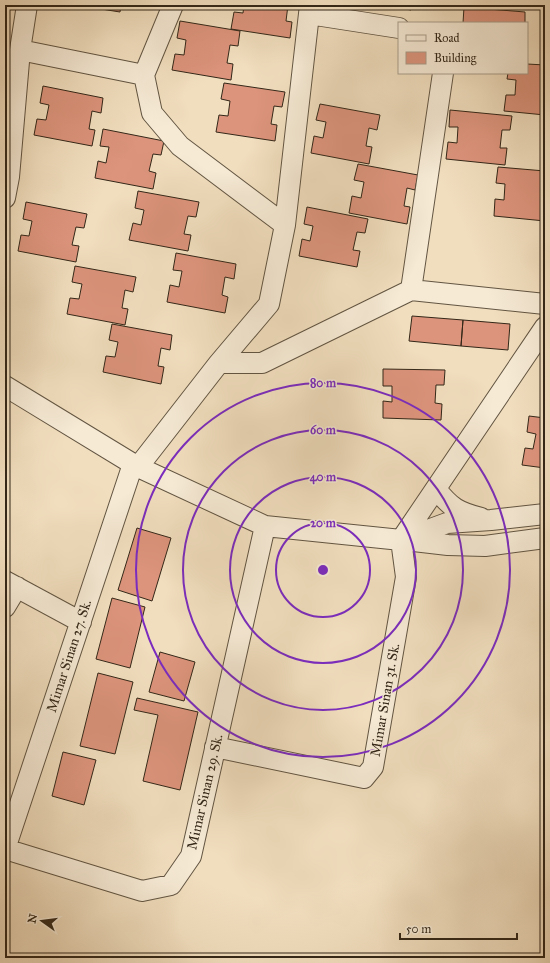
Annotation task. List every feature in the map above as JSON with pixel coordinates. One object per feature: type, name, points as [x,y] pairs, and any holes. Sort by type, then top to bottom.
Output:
[{"type":"street","points":[[5,198],[9,176],[9,119],[27,5]]},
{"type":"street","points":[[173,5],[144,75],[152,113],[180,146],[285,225]]},
{"type":"street","points":[[309,9],[398,28]]},
{"type":"street","name":"Mimar Sinan 27. Sk.","points":[[5,849],[81,622],[136,466],[219,363],[269,304],[285,225],[309,9]]},
{"type":"street","points":[[20,50],[144,75]]},
{"type":"street","points":[[411,290],[443,74]]},
{"type":"street","points":[[219,363],[262,362],[411,290],[545,304]]},
{"type":"street","points":[[401,540],[544,330]]},
{"type":"street","points":[[5,386],[136,466],[265,526],[448,545],[485,546],[545,538]]},
{"type":"street","points":[[436,489],[452,507],[466,514],[491,520]]},
{"type":"street","points":[[401,540],[447,523],[545,514]]},
{"type":"street","name":"Mimar Sinan 29. Sk.","points":[[5,849],[142,891],[171,885],[191,856],[265,526]]},
{"type":"street","name":"Mimar Sinan 31. Sk.","points":[[215,747],[364,778],[373,767],[406,577],[401,540]]},
{"type":"street","points":[[5,607],[11,584],[81,622]]},
{"type":"building","points":[[5,5],[8,5],[6,21],[5,21]]},
{"type":"building","points":[[76,5],[121,5],[120,12]]},
{"type":"building","points":[[244,5],[288,5],[286,21],[292,22],[290,38],[231,29],[234,12],[243,13]]},
{"type":"building","points":[[383,5],[412,5],[411,10]]},
{"type":"building","points":[[464,7],[525,12],[525,22],[463,22]]},
{"type":"building","points":[[180,21],[240,31],[238,46],[230,45],[227,63],[233,64],[231,80],[172,70],[175,54],[184,55],[186,40],[177,38]]},
{"type":"building","points":[[528,64],[545,65],[545,115],[504,111],[506,95],[515,95],[516,80],[507,79],[508,74],[528,74]]},
{"type":"building","points":[[224,83],[285,92],[282,107],[274,106],[271,124],[277,125],[275,141],[216,132],[219,115],[228,116],[230,101],[221,99]]},
{"type":"building","points":[[43,86],[103,98],[101,113],[92,111],[89,129],[95,130],[92,146],[34,135],[37,119],[46,120],[49,105],[40,103]]},
{"type":"building","points":[[320,104],[380,115],[377,130],[369,128],[366,146],[372,147],[369,164],[311,153],[314,136],[323,138],[326,122],[316,120]]},
{"type":"building","points":[[450,110],[512,116],[510,130],[502,130],[500,148],[507,148],[505,165],[446,159],[448,142],[457,143],[458,127],[449,127]]},
{"type":"building","points":[[103,129],[164,141],[161,155],[153,154],[149,171],[156,173],[153,189],[95,178],[98,161],[106,163],[109,147],[100,146]]},
{"type":"building","points":[[358,164],[418,175],[415,190],[407,188],[404,206],[410,207],[407,224],[349,213],[352,196],[361,198],[364,182],[354,180]]},
{"type":"building","points":[[498,167],[545,171],[545,221],[494,216],[495,199],[504,200],[505,184],[496,183]]},
{"type":"building","points":[[138,191],[199,202],[196,217],[188,216],[184,234],[191,235],[188,251],[129,240],[133,223],[141,225],[144,210],[135,208]]},
{"type":"building","points":[[26,202],[87,214],[84,228],[76,227],[72,245],[79,246],[76,262],[18,251],[21,235],[29,236],[32,221],[23,219]]},
{"type":"building","points":[[307,207],[368,219],[365,233],[357,232],[353,250],[360,251],[357,267],[299,256],[302,239],[310,241],[313,226],[304,224]]},
{"type":"building","points":[[176,253],[236,264],[234,279],[225,277],[222,295],[228,297],[225,313],[167,302],[170,285],[179,287],[182,271],[173,270]]},
{"type":"building","points":[[75,266],[136,277],[133,292],[125,290],[122,308],[128,309],[125,325],[67,314],[70,298],[79,299],[82,284],[72,282]]},
{"type":"building","points":[[412,316],[463,320],[461,346],[409,341]]},
{"type":"building","points":[[463,320],[510,324],[508,350],[461,346]]},
{"type":"building","points":[[112,324],[172,335],[170,350],[161,348],[158,366],[164,367],[161,384],[103,372],[106,356],[115,357],[118,342],[109,340]]},
{"type":"building","points":[[383,369],[445,370],[444,385],[436,385],[435,403],[442,404],[441,420],[383,418],[383,401],[392,402],[392,386],[383,386]]},
{"type":"building","points":[[529,416],[545,418],[545,468],[522,465],[525,448],[533,449],[536,434],[527,432]]},
{"type":"building","points":[[137,528],[171,538],[152,601],[118,590]]},
{"type":"building","points":[[112,598],[145,607],[130,668],[96,659]]},
{"type":"building","points":[[160,652],[195,662],[184,701],[149,692]]},
{"type":"building","points":[[98,673],[133,682],[115,754],[80,746]]},
{"type":"building","points":[[137,698],[198,712],[180,790],[143,781],[158,715],[134,710]]},
{"type":"building","points":[[63,752],[96,760],[84,805],[52,796]]}]
